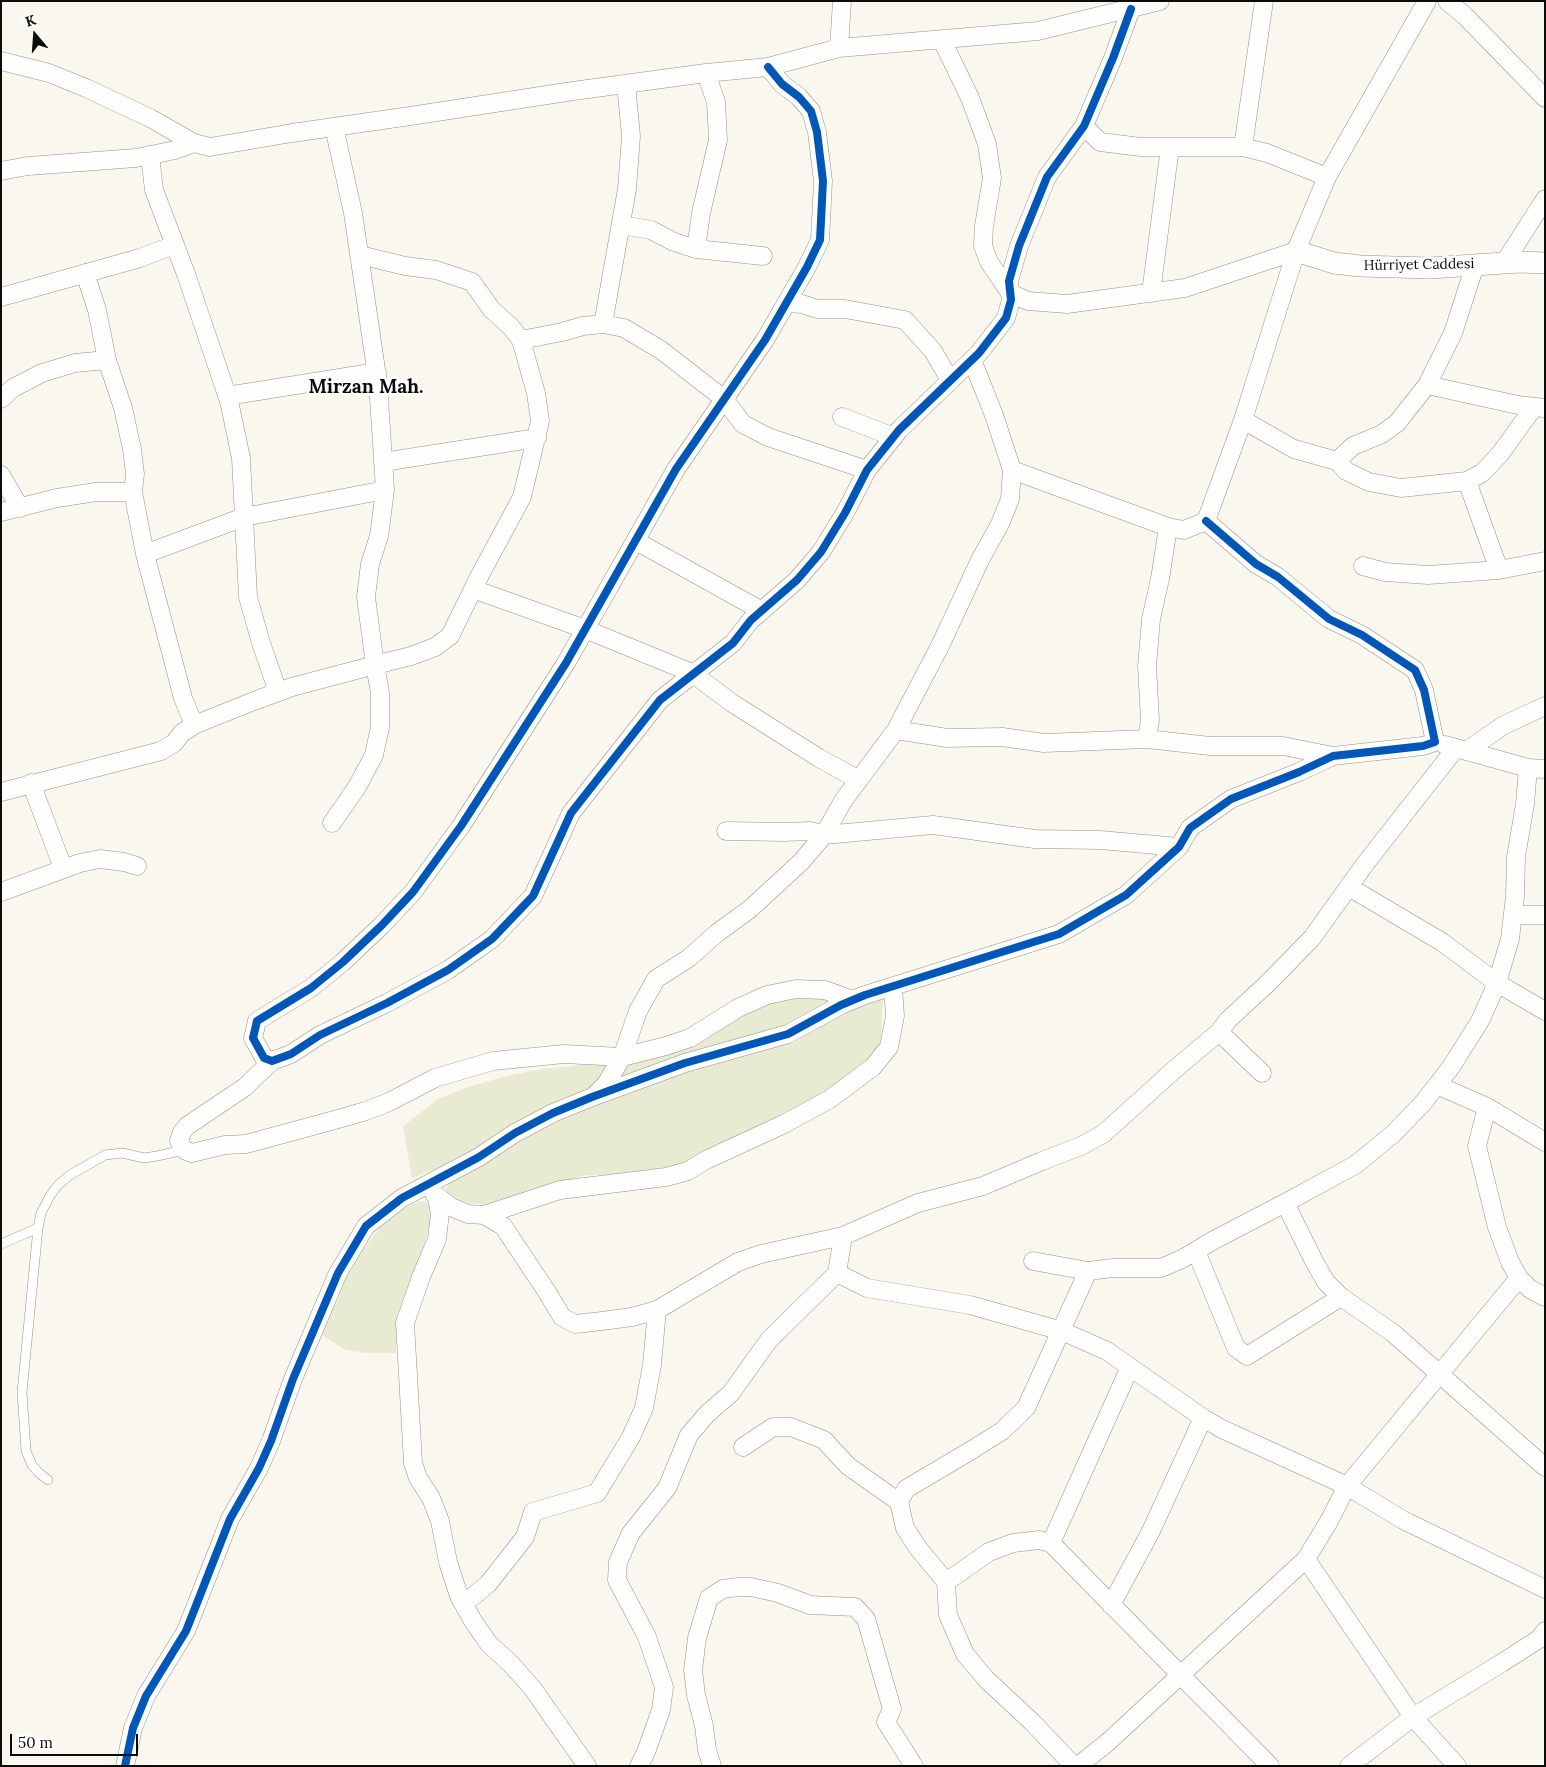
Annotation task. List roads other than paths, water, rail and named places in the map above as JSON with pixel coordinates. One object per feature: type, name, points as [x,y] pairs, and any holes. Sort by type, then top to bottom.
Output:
[{"type":"street","points":[[839,48],[842,1]]},
{"type":"street","points":[[1,62],[49,73],[86,88],[150,118],[194,143],[210,147],[626,84],[706,73],[768,68],[839,48],[1038,31],[1160,1]]},
{"type":"street","points":[[1243,147],[1264,1]]},
{"type":"street","points":[[1012,470],[1168,527],[1184,530],[1206,521],[1243,420],[1296,251],[1327,177],[1427,1]]},
{"type":"street","points":[[1447,1],[1465,16],[1545,98]]},
{"type":"street","points":[[852,1000],[826,990],[796,989],[767,996],[738,1008],[690,1038],[622,1057],[564,1054],[493,1061],[435,1078],[389,1102],[331,1121],[246,1144],[225,1145],[192,1152],[184,1150],[179,1141],[182,1132],[187,1126],[245,1086],[272,1061],[291,1054],[320,1035],[418,987],[448,970],[492,939],[533,896],[571,813],[660,700],[733,642],[751,620],[797,580],[821,552],[845,513],[867,470],[899,430],[979,353],[1006,318],[1011,300],[1009,281],[1019,246],[1048,177],[1084,126],[1113,58],[1131,9]]},
{"type":"street","points":[[942,40],[970,98],[987,144],[992,178],[984,226],[983,246],[989,262],[1010,293],[1028,302],[1067,304],[1152,293],[1185,288],[1296,251]]},
{"type":"street","points":[[272,1061],[264,1058],[253,1038],[257,1021],[311,988],[343,962],[413,892],[461,826],[566,663],[676,469],[765,340],[807,267],[820,240],[823,181],[817,132],[811,111],[768,68]]},
{"type":"street","points":[[696,249],[701,212],[718,140],[716,102],[706,73]]},
{"type":"street","points":[[603,324],[626,189],[631,136],[626,84]]},
{"type":"street","points":[[1084,126],[1100,142],[1141,147],[1243,147],[1267,153],[1327,177]]},
{"type":"street","points":[[332,823],[358,787],[374,755],[380,727],[380,693],[366,597],[370,564],[379,536],[385,490],[377,372],[353,213],[334,127]]},
{"type":"street","points":[[1,171],[28,166],[150,155],[175,150],[194,143]]},
{"type":"street","points":[[1152,293],[1170,147]]},
{"type":"street","points":[[150,155],[154,190],[186,274],[227,396],[240,458],[248,597],[278,692]]},
{"type":"street","points":[[1504,263],[1545,199]]},
{"type":"street","points":[[621,225],[651,230],[674,242],[696,249],[763,256]]},
{"type":"street","points":[[1,297],[140,258],[174,245]]},
{"type":"street","name":"Hürriyet Caddesi","points":[[1296,251],[1334,263],[1360,266],[1430,268],[1519,262],[1545,263]]},
{"type":"street","points":[[1,792],[161,751],[174,743],[182,732],[194,725],[278,692],[419,653],[435,646],[450,636],[522,497],[540,421],[536,393],[521,340],[511,327],[492,310],[472,282],[436,270],[405,266],[360,255]]},
{"type":"street","points":[[1337,462],[1353,446],[1382,434],[1397,423],[1427,385],[1453,333],[1474,265]]},
{"type":"street","points":[[85,273],[97,310],[107,360],[123,408],[132,449],[135,474],[133,492],[145,554],[183,698],[194,725]]},
{"type":"street","points":[[786,303],[802,304],[817,309],[845,310],[905,320],[933,351],[950,380]]},
{"type":"street","points":[[521,340],[583,326],[603,324],[624,328],[661,350],[724,399],[744,424],[768,437],[867,470]]},
{"type":"street","points":[[1,399],[13,388],[42,373],[75,363],[107,360]]},
{"type":"street","points":[[592,1097],[606,1084],[622,1057],[638,1011],[656,979],[689,958],[717,933],[750,909],[801,862],[824,835],[843,801],[896,730],[940,646],[980,560],[1000,524],[1010,499],[1012,470],[994,415],[972,360]]},
{"type":"street","points":[[227,396],[377,372]]},
{"type":"street","points":[[1427,385],[1540,408]]},
{"type":"street","points":[[1243,420],[1294,449],[1337,462],[1346,471],[1369,482],[1401,488],[1468,481],[1482,473],[1540,408]]},
{"type":"street","points":[[842,417],[894,437]]},
{"type":"street","points":[[383,462],[536,438]]},
{"type":"street","points":[[1,475],[20,508]]},
{"type":"street","points":[[1468,481],[1499,570]]},
{"type":"street","points":[[145,554],[244,517],[385,490]]},
{"type":"street","points":[[1,512],[57,498],[96,492],[133,492]]},
{"type":"street","points":[[1206,521],[1256,564],[1278,577],[1329,619],[1362,635],[1415,670],[1424,690],[1435,742]]},
{"type":"street","points":[[1147,739],[1150,720],[1147,666],[1151,619],[1160,579],[1168,527]]},
{"type":"street","points":[[636,541],[762,611]]},
{"type":"street","points":[[1363,566],[1385,572],[1428,575],[1499,570],[1545,561]]},
{"type":"street","points":[[473,589],[585,629],[692,673],[740,708],[819,758],[858,780]]},
{"type":"street","points":[[484,1215],[503,1226],[562,1316],[575,1324],[632,1316],[657,1310],[738,1262],[761,1254],[843,1236],[918,1203],[983,1186],[1089,1142],[1103,1134],[1218,1032],[1312,938],[1365,864],[1461,749],[1504,725],[1545,706]]},
{"type":"street","points":[[896,730],[947,738],[1002,737],[1044,743],[1147,739],[1210,746],[1283,746],[1333,756],[1423,746],[1435,742],[1537,768],[1525,804],[1516,857],[1516,896],[1510,939],[1497,983],[1480,1021],[1451,1067],[1423,1104],[1393,1134],[1354,1165],[1182,1259],[1161,1268],[1113,1268],[1088,1271],[1032,1261]]},
{"type":"street","points":[[125,1766],[133,1728],[146,1696],[186,1632],[230,1519],[259,1468],[271,1441],[293,1379],[338,1273],[366,1226],[402,1198],[432,1191],[515,1133],[553,1113],[685,1063],[788,1034],[852,1000],[965,962],[1058,934],[1126,895],[1179,847],[1190,828],[1231,799],[1299,772],[1333,756]]},
{"type":"street","points":[[31,783],[63,868]]},
{"type":"street","points":[[726,831],[811,831],[824,835],[933,825],[1035,839],[1100,840],[1179,847]]},
{"type":"street","points":[[1,892],[80,862],[100,859],[124,862],[137,866]]},
{"type":"street","points":[[1349,887],[1442,942],[1497,983],[1545,1011]]},
{"type":"street","points":[[1513,915],[1545,915]]},
{"type":"street","points":[[432,1191],[451,1207],[468,1214],[484,1215],[560,1190],[666,1177],[688,1171],[706,1160],[784,1124],[830,1099],[873,1067],[889,1047],[895,1016],[893,987]]},
{"type":"street","points":[[1218,1032],[1262,1073]]},
{"type":"street","points":[[1437,1085],[1488,1107],[1545,1142]]},
{"type":"street","points":[[1488,1107],[1477,1146],[1497,1227],[1510,1262],[1519,1278],[1530,1289],[1545,1298]]},
{"type":"street","points":[[432,1191],[440,1213],[437,1239],[405,1323],[410,1438],[413,1463],[418,1478],[431,1498],[440,1522],[448,1562],[459,1596],[473,1621],[489,1644],[511,1664],[533,1689],[587,1766]]},
{"type":"street","points":[[1285,1204],[1314,1263],[1326,1282],[1341,1297],[1393,1333],[1545,1467]]},
{"type":"street","points":[[639,1766],[646,1752],[660,1710],[664,1687],[647,1637],[618,1580],[618,1562],[631,1533],[667,1488],[689,1434],[707,1414],[731,1393],[769,1340],[837,1273],[843,1236]]},
{"type":"street","points":[[1196,1251],[1236,1348],[1247,1356],[1341,1297]]},
{"type":"street","points":[[1074,1766],[1032,1722],[986,1679],[965,1654],[948,1615],[946,1582],[918,1548],[905,1528],[899,1502],[906,1489],[1002,1431],[1026,1408],[1088,1271]]},
{"type":"street","points":[[837,1273],[867,1288],[970,1305],[1062,1331],[1107,1351],[1203,1418],[1348,1486],[1402,1520],[1545,1589]]},
{"type":"street","points":[[1078,1766],[1108,1742],[1306,1558],[1348,1486],[1519,1278]]},
{"type":"street","points":[[464,1603],[488,1584],[525,1537],[533,1512],[597,1493],[631,1437],[644,1408],[652,1365],[657,1310]]},
{"type":"street","points":[[1051,1543],[1130,1366]]},
{"type":"street","points":[[1111,1605],[1150,1533],[1203,1418]]},
{"type":"street","points":[[743,1447],[773,1426],[791,1427],[824,1440],[848,1466],[899,1502]]},
{"type":"street","points":[[946,1582],[989,1552],[1013,1543],[1039,1540],[1051,1543],[1270,1766]]},
{"type":"street","points":[[1306,1558],[1413,1717],[1457,1766]]},
{"type":"street","points":[[712,1766],[696,1695],[694,1662],[708,1598],[723,1589],[738,1586],[778,1593],[810,1605],[855,1607],[866,1619],[892,1708],[886,1722],[914,1766]]},
{"type":"street","points":[[1349,1766],[1413,1717],[1508,1659],[1539,1639],[1545,1632]]},
{"type":"lane","points":[[48,1480],[32,1465],[26,1451],[22,1392],[38,1228],[45,1203],[59,1184],[70,1175],[113,1153],[144,1158],[184,1150]]},
{"type":"lane","points":[[1,1244],[38,1228]]},
{"type":"district","name":"Mirzan Mah.","points":[[366,388]]}]
